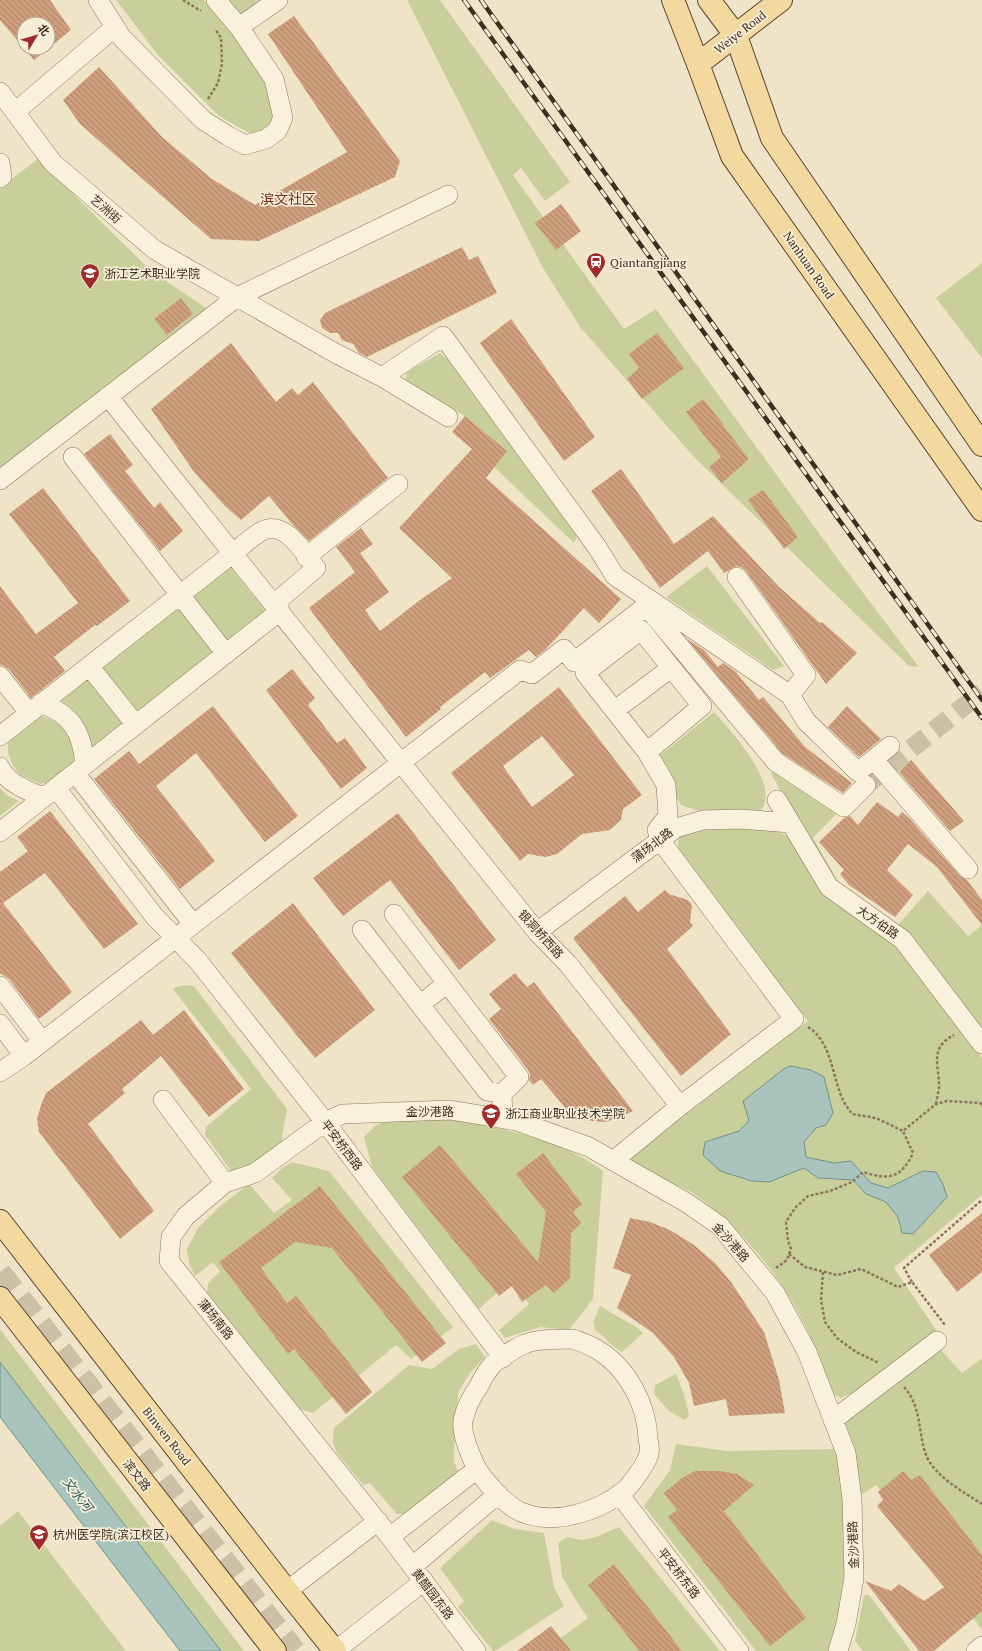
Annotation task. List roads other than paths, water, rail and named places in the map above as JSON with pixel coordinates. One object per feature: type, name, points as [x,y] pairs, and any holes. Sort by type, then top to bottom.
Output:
[{"type":"main road","name":"Nanhuan Road","points":[[673,0],[732,156],[982,510]]},
{"type":"main road","points":[[709,0],[736,36],[772,138],[982,446]]},
{"type":"main road","name":"Weiye Road","points":[[698,64],[781,0]]},
{"type":"main road","name":"Binwen Road","points":[[0,1221],[335,1651]]},
{"type":"main road","name":"滨文路","points":[[0,1298],[275,1651]]},
{"type":"street","points":[[98,0],[122,38],[199,115],[228,136],[245,145],[266,139],[278,131],[283,118],[274,79],[239,27],[211,7]]},
{"type":"street","points":[[239,27],[278,0]]},
{"type":"street","points":[[15,112],[115,28]]},
{"type":"street","name":"艺洲街","points":[[0,92],[53,163],[155,250],[335,353],[382,377],[448,417]]},
{"type":"street","points":[[0,162],[2,176],[0,178]]},
{"type":"street","points":[[0,480],[237,297],[448,195]]},
{"type":"street","points":[[382,377],[443,336],[597,547],[615,576],[790,695],[806,721],[858,772],[890,746]]},
{"type":"street","name":"银洞桥西路","points":[[108,396],[232,554],[277,607],[537,932],[568,964],[680,1106]]},
{"type":"street","points":[[73,456],[226,654]]},
{"type":"street","points":[[306,557],[398,484]]},
{"type":"street","points":[[0,832],[226,654],[277,607],[316,568],[290,536],[276,528],[263,531],[35,708],[3,729]]},
{"type":"street","points":[[737,577],[806,675],[790,695]]},
{"type":"street","points":[[0,1072],[24,1056],[520,670],[532,674],[564,649],[574,662],[646,606],[776,762],[844,807],[866,785]]},
{"type":"street","points":[[613,1161],[680,1106],[794,1019],[660,840],[657,830],[668,816],[666,785],[647,752],[585,672],[641,630],[702,706],[647,752]]},
{"type":"street","points":[[89,666],[136,725]]},
{"type":"street","points":[[615,710],[671,668]]},
{"type":"street","points":[[0,676],[35,708],[55,709],[71,722],[79,734],[83,747],[80,769],[193,924]]},
{"type":"street","points":[[874,760],[968,869]]},
{"type":"street","points":[[0,767],[1,770],[17,785],[31,793],[50,793]]},
{"type":"street","name":"平安桥西路","points":[[50,793],[155,917],[198,961],[325,1122],[503,1358]]},
{"type":"street","name":"大方伯路","points":[[777,800],[829,887],[903,940],[977,1037]]},
{"type":"street","name":"蒲场北路","points":[[537,932],[676,828],[704,820],[741,819],[790,823]]},
{"type":"street","points":[[394,914],[519,1077],[502,1094],[503,1118]]},
{"type":"street","points":[[362,930],[487,1090],[502,1094]]},
{"type":"street","points":[[420,1005],[446,983]]},
{"type":"street","points":[[0,986],[42,1041]]},
{"type":"street","points":[[0,1024],[24,1056]]},
{"type":"street","points":[[163,1100],[225,1183]]},
{"type":"street","name":"金沙港路","points":[[225,1183],[256,1173],[325,1122],[343,1114],[443,1110],[517,1121],[590,1147],[687,1203],[720,1226],[775,1293],[807,1352],[846,1453],[852,1499],[854,1578],[843,1648]]},
{"type":"street","name":"蒲场南路","points":[[225,1183],[186,1216],[171,1236],[169,1261],[390,1537]]},
{"type":"street","points":[[573,1339],[598,1350],[616,1366],[640,1398],[648,1432],[649,1454],[639,1473],[627,1488],[612,1500],[592,1509],[567,1517],[546,1518],[520,1512],[498,1494],[477,1469],[469,1453],[463,1422],[470,1401],[492,1365],[525,1343],[544,1340],[573,1339]]},
{"type":"street","points":[[833,1420],[937,1341]]},
{"type":"street","points":[[390,1537],[477,1469]]},
{"type":"street","points":[[413,1566],[498,1494]]},
{"type":"street","name":"平安桥东路","points":[[619,1494],[739,1651]]},
{"type":"street","points":[[287,1591],[378,1521]]},
{"type":"street","name":"黄醋园东路","points":[[390,1537],[476,1651]]},
{"type":"street","points":[[335,1651],[424,1581]]},
{"type":"street","points":[[976,1651],[982,1646]]},
{"type":"water","points":[[791,1066],[811,1070],[824,1077],[833,1113],[826,1125],[816,1128],[804,1142],[806,1157],[834,1163],[851,1161],[871,1183],[888,1188],[923,1171],[936,1172],[943,1184],[947,1197],[913,1234],[902,1233],[898,1217],[886,1202],[866,1194],[853,1180],[818,1178],[804,1168],[769,1182],[752,1181],[720,1171],[703,1155],[705,1142],[739,1131],[749,1121],[743,1101],[785,1068]]},
{"type":"water","name":"文水河","points":[[0,1362],[221,1651],[180,1651],[0,1417]]},
{"type":"tunnel","points":[[866,785],[982,692]]},
{"type":"tunnel","points":[[0,1272],[295,1651]]},
{"type":"railway","points":[[464,0],[982,718]]},
{"type":"railway","points":[[481,0],[982,700]]},
{"type":"place","name":"Qiantangjiang","points":[[596,279]]},
{"type":"place","name":"浙江艺术职业学院","points":[[90,290]]},
{"type":"place","name":"浙江商业职业技术学院","points":[[491,1130]]},
{"type":"place","name":"杭州医学院(滨江校区)","points":[[39,1551]]},
{"type":"district","name":"滨文社区","points":[[288,198]]}]
